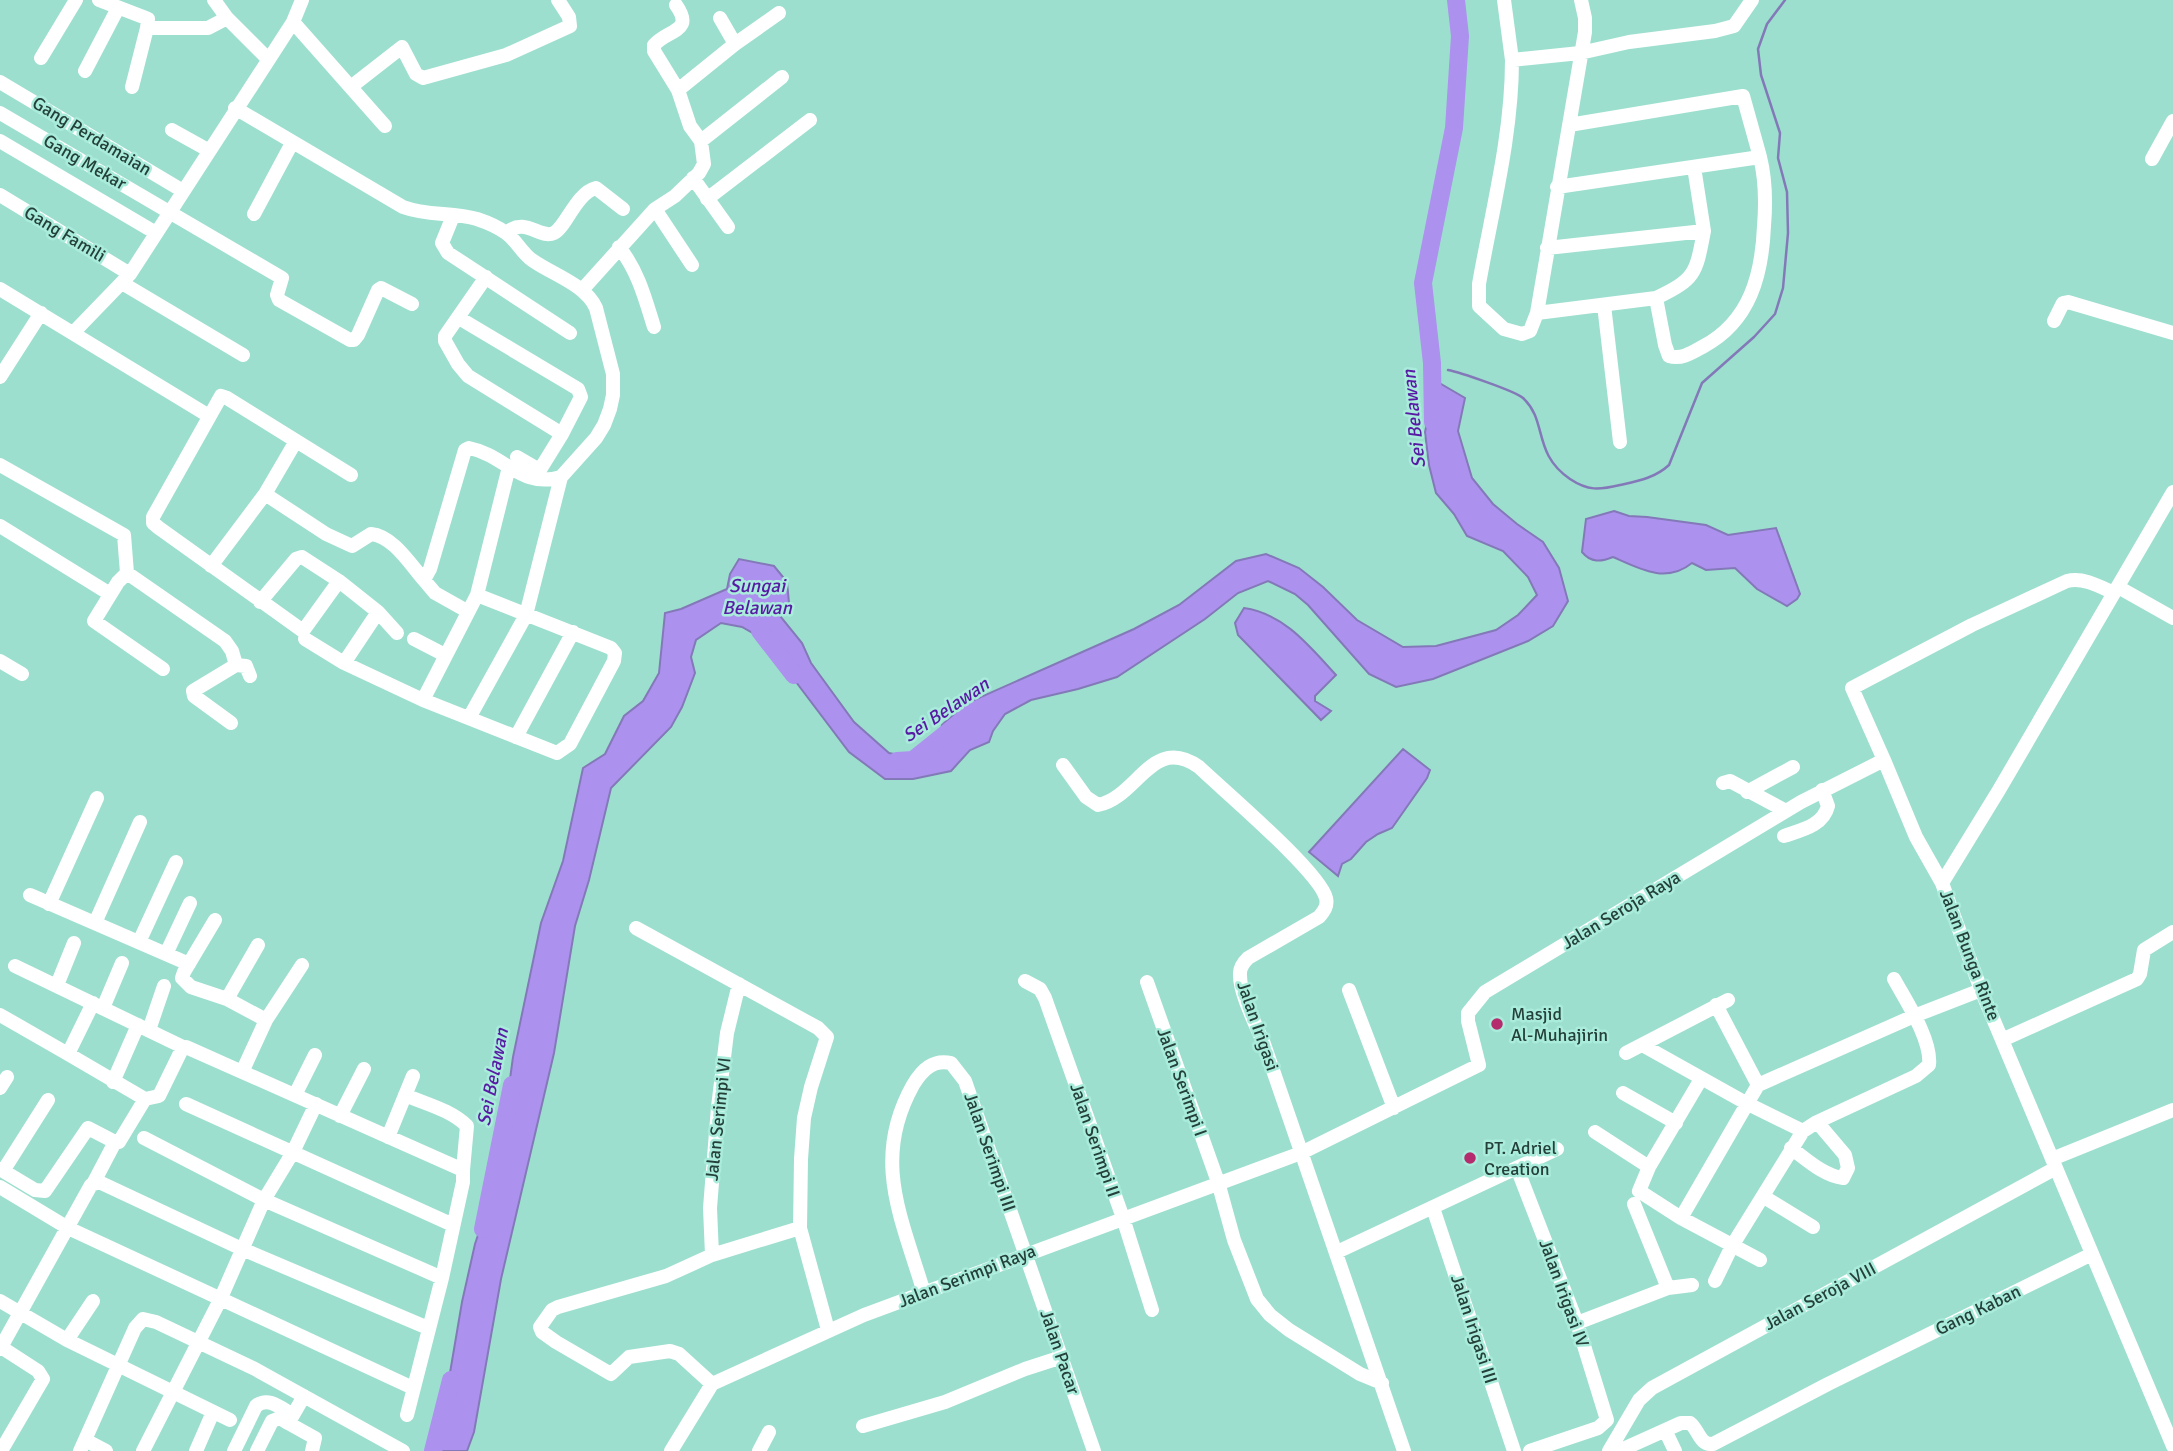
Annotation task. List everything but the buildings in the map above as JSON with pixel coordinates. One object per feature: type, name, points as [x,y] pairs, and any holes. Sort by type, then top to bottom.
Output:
[{"type":"street","points":[[41,58],[76,0]]},
{"type":"street","points":[[99,0],[148,19],[132,88]]},
{"type":"street","points":[[214,0],[227,18],[267,58]]},
{"type":"street","points":[[73,332],[126,278],[267,58],[293,22],[302,0]]},
{"type":"street","points":[[352,86],[402,47],[416,74],[423,78],[506,55],[570,26],[569,17],[558,0]]},
{"type":"street","points":[[1504,0],[1512,61],[1512,94],[1479,284],[1479,306],[1504,329],[1516,334],[1530,331],[1537,313],[1585,18],[1581,0]]},
{"type":"street","points":[[1512,61],[1691,35],[1734,26],[1752,0]]},
{"type":"street","points":[[582,290],[655,209],[674,196],[703,169],[701,141],[690,126],[678,90],[654,51],[656,41],[684,22],[684,16],[676,5]]},
{"type":"street","points":[[85,71],[118,8]]},
{"type":"street","points":[[678,90],[779,13]]},
{"type":"street","points":[[147,28],[208,28],[227,18]]},
{"type":"street","points":[[720,18],[735,44]]},
{"type":"street","points":[[293,22],[385,126]]},
{"type":"street","points":[[701,141],[782,77]]},
{"type":"street","name":"Gang Perdamaian","points":[[0,82],[183,191]]},
{"type":"street","points":[[1569,125],[1743,96],[1766,180],[1763,257],[1751,299],[1734,323],[1710,343],[1676,358],[1669,356],[1665,345],[1656,298]]},
{"type":"street","points":[[235,108],[403,207],[419,213],[463,215],[478,219],[506,233],[530,259],[582,290],[592,299],[596,308],[613,374],[613,395],[604,425],[561,477],[526,615],[469,718]]},
{"type":"street","name":"Gang Mekar","points":[[0,113],[282,278],[277,295],[279,300],[349,340],[354,340],[358,335],[381,288],[412,304]]},
{"type":"street","points":[[707,199],[810,120]]},
{"type":"street","points":[[2152,159],[2173,121]]},
{"type":"street","points":[[172,130],[208,150]]},
{"type":"street","points":[[0,141],[156,233]]},
{"type":"street","points":[[254,214],[292,143]]},
{"type":"street","points":[[1557,187],[1760,157]]},
{"type":"street","points":[[1537,313],[1656,298],[1689,279],[1699,260],[1704,231],[1694,167]]},
{"type":"street","points":[[693,178],[727,227]]},
{"type":"street","points":[[506,233],[512,227],[519,226],[554,233],[590,190],[596,188],[623,209]]},
{"type":"street","name":"Gang Famili","points":[[0,195],[243,355]]},
{"type":"street","points":[[655,209],[692,265]]},
{"type":"street","points":[[453,216],[444,233],[443,246],[448,253],[570,332]]},
{"type":"street","points":[[1547,248],[1704,231]]},
{"type":"street","points":[[619,247],[631,262],[641,282],[654,327]]},
{"type":"street","points":[[486,277],[445,336],[445,341],[468,376],[562,434]]},
{"type":"street","points":[[0,289],[209,416]]},
{"type":"street","points":[[2054,321],[2063,303],[2068,302],[2173,333]]},
{"type":"street","points":[[1604,305],[1620,442]]},
{"type":"street","points":[[0,377],[41,313]]},
{"type":"street","points":[[424,580],[430,569],[465,450],[469,448],[541,468],[581,397],[578,389],[459,318]]},
{"type":"street","points":[[339,581],[303,631],[159,528],[153,523],[153,517],[219,398],[224,396],[351,475]]},
{"type":"street","points":[[211,566],[265,494],[296,441]]},
{"type":"street","points":[[513,462],[536,480],[561,477]]},
{"type":"street","points":[[423,700],[477,595],[513,462]]},
{"type":"street","points":[[0,465],[124,535],[127,573],[96,616],[96,623],[163,669]]},
{"type":"street","name":"Jalan Bunga Rinte","points":[[2173,492],[2000,790],[1942,883],[1981,990],[2173,1446]]},
{"type":"street","points":[[265,494],[326,534],[352,545],[371,534],[381,536],[400,551],[435,593],[467,611]]},
{"type":"street","points":[[0,526],[110,594]]},
{"type":"street","points":[[260,602],[296,559],[302,557],[339,581],[378,612],[397,633]]},
{"type":"street","points":[[127,573],[222,639],[234,659],[246,666],[250,676]]},
{"type":"street","points":[[1942,883],[1916,837],[1852,688],[1972,625],[2076,579],[2116,590],[2173,618]]},
{"type":"street","points":[[305,639],[344,663],[423,700],[557,753],[568,747],[615,656],[611,648],[477,595]]},
{"type":"street","points":[[344,663],[378,612]]},
{"type":"street","points":[[516,737],[573,632]]},
{"type":"street","points":[[414,639],[445,655]]},
{"type":"street","points":[[231,723],[194,696],[192,691],[234,659]]},
{"type":"street","points":[[0,661],[22,674]]},
{"type":"street","name":"Jalan Irigasi","points":[[1063,765],[1086,797],[1098,805],[1109,803],[1156,763],[1172,756],[1186,759],[1199,767],[1302,864],[1327,900],[1325,910],[1309,923],[1248,958],[1242,965],[1240,974],[1249,1007],[1265,1044],[1404,1451]]},
{"type":"street","name":"Jalan Seroja Raya","points":[[1301,1153],[1479,1065],[1468,1013],[1485,992],[1822,790],[1884,760]]},
{"type":"street","points":[[1748,792],[1793,767]]},
{"type":"street","points":[[1723,783],[1730,781],[1786,811]]},
{"type":"street","points":[[1784,836],[1824,817],[1828,806],[1822,790]]},
{"type":"street","points":[[49,904],[97,798]]},
{"type":"street","points":[[95,923],[140,822]]},
{"type":"street","points":[[139,942],[176,862]]},
{"type":"street","points":[[30,895],[189,964]]},
{"type":"street","points":[[166,954],[190,903]]},
{"type":"street","points":[[215,920],[182,978],[186,983],[227,999],[266,1020]]},
{"type":"street","points":[[636,928],[818,1028],[827,1037],[804,1118],[800,1228],[828,1330]]},
{"type":"street","points":[[2002,1040],[2137,979],[2144,950],[2173,932]]},
{"type":"street","points":[[57,985],[74,943]]},
{"type":"street","points":[[227,999],[258,945]]},
{"type":"street","points":[[68,1054],[122,963]]},
{"type":"street","points":[[243,1070],[266,1020],[302,965]]},
{"type":"street","points":[[15,966],[183,1047],[243,1070],[463,1170]]},
{"type":"street","points":[[1715,1282],[1732,1246],[1803,1131],[1925,1070],[1929,1065],[1930,1059],[1914,1016],[1894,979]]},
{"type":"street","name":"Jalan Serimpi II","points":[[1026,981],[1040,989],[1045,998],[1123,1218],[1152,1310]]},
{"type":"street","name":"Jalan Serimpi I","points":[[1147,982],[1218,1182],[1234,1240],[1257,1299],[1270,1315],[1289,1331],[1360,1374],[1382,1383]]},
{"type":"street","name":"Jalan Serimpi VI","points":[[712,1255],[710,1208],[714,1141],[727,1033],[739,984]]},
{"type":"street","points":[[113,1082],[164,986]]},
{"type":"street","points":[[1349,990],[1394,1108]]},
{"type":"street","points":[[1681,1218],[1758,1085],[1914,1016],[1981,990]]},
{"type":"street","points":[[1626,1053],[1722,1002],[1758,1085]]},
{"type":"street","points":[[0,1015],[145,1099],[159,1096],[183,1047]]},
{"type":"street","points":[[1643,1046],[1803,1131]]},
{"type":"street","points":[[295,1095],[315,1055]]},
{"type":"street","name":"Jalan Serimpi III","points":[[924,1293],[892,1182],[892,1143],[894,1127],[918,1076],[924,1069],[941,1061],[951,1063],[965,1081],[1026,1254]]},
{"type":"street","points":[[340,1116],[364,1069]]},
{"type":"street","points":[[388,1137],[413,1076]]},
{"type":"street","points":[[1701,1079],[1639,1191],[1681,1218],[1760,1260]]},
{"type":"street","points":[[1623,1093],[1676,1123]]},
{"type":"street","points":[[405,1095],[446,1112],[467,1126],[463,1182],[407,1415]]},
{"type":"street","points":[[1,1451],[43,1379],[38,1371],[1,1348],[115,1142],[119,1142],[145,1099]]},
{"type":"street","points":[[48,1100],[1,1170],[35,1190],[45,1191],[88,1128],[115,1142]]},
{"type":"street","points":[[186,1104],[453,1225]]},
{"type":"street","points":[[143,1451],[220,1300],[264,1200],[316,1104]]},
{"type":"street","name":"Jalan Seroja VIII","points":[[1609,1451],[1639,1400],[1652,1388],[2054,1163],[2173,1110]]},
{"type":"street","points":[[1791,1148],[1821,1170],[1843,1178],[1848,1168],[1845,1155],[1817,1122]]},
{"type":"street","points":[[1595,1132],[1650,1167]]},
{"type":"street","points":[[144,1138],[264,1200],[442,1278]]},
{"type":"street","points":[[1336,1252],[1558,1149]]},
{"type":"street","name":"Jalan Serimpi Raya","points":[[712,1384],[828,1330],[1301,1153]]},
{"type":"street","name":"Jalan Irigasi IV","points":[[1517,1168],[1577,1324],[1607,1420]]},
{"type":"street","points":[[94,1182],[242,1249],[428,1328]]},
{"type":"street","points":[[0,1187],[68,1228],[413,1388]]},
{"type":"street","points":[[1764,1197],[1813,1227]]},
{"type":"street","points":[[1634,1203],[1668,1288]]},
{"type":"street","name":"Jalan Irigasi III","points":[[1433,1208],[1514,1451]]},
{"type":"street","points":[[671,1451],[712,1384],[679,1354],[670,1351],[629,1357],[611,1374],[556,1342],[542,1332],[540,1327],[552,1310],[558,1307],[666,1276],[712,1255],[800,1228]]},
{"type":"street","name":"Jalan Pacar","points":[[1026,1254],[1094,1451]]},
{"type":"street","name":"Gang Kaban","points":[[1665,1430],[1681,1423],[1690,1423],[1702,1440],[1708,1445],[1713,1444],[1863,1366],[2092,1254]]},
{"type":"street","points":[[1577,1324],[1668,1288],[1692,1285]]},
{"type":"street","points":[[0,1301],[67,1340],[230,1420]]},
{"type":"street","points":[[67,1340],[93,1301]]},
{"type":"street","points":[[106,1451],[83,1446],[135,1328],[143,1319],[198,1341],[403,1451]]},
{"type":"street","points":[[863,1426],[945,1402],[1026,1368],[1062,1357]]},
{"type":"street","points":[[290,1419],[304,1396]]},
{"type":"street","points":[[234,1451],[261,1401],[272,1403],[315,1438],[312,1451]]},
{"type":"street","points":[[196,1451],[213,1412]]},
{"type":"street","points":[[257,1451],[272,1421],[290,1419]]},
{"type":"street","points":[[1530,1451],[1598,1428],[1607,1420],[1625,1425]]},
{"type":"street","points":[[1619,1451],[1665,1430],[1675,1451]]},
{"type":"street","points":[[759,1451],[769,1432]]},
{"type":"water","name":"Sungai Belawan","points":[[1436,381],[1465,398],[1458,431],[1472,478],[1493,504],[1543,542],[1559,568],[1568,601],[1553,626],[1528,641],[1433,679],[1396,687],[1369,674],[1308,605],[1295,594],[1268,581],[1238,593],[1205,619],[1117,677],[1031,700],[1005,714],[989,742],[970,750],[951,771],[913,779],[885,779],[849,752],[776,651],[763,639],[742,627],[721,623],[696,640],[691,657],[695,673],[671,727],[611,788],[575,926],[554,1053],[501,1279],[474,1432],[467,1451],[431,1451],[442,1420],[475,1244],[499,1160],[513,1057],[541,923],[563,861],[583,768],[605,754],[624,716],[643,701],[659,673],[665,613],[727,589],[730,574],[739,559],[774,566],[787,582],[789,603],[780,616],[802,643],[811,663],[854,722],[889,753],[913,758],[938,744],[942,725],[965,704],[1134,629],[1179,605],[1236,561],[1266,554],[1299,568],[1357,620],[1403,647],[1436,646],[1496,630],[1518,615],[1537,595],[1528,577],[1503,551],[1467,536],[1454,514],[1436,493],[1425,432]]},
{"type":"water","points":[[1614,511],[1629,516],[1706,525],[1728,535],[1776,528],[1800,594],[1787,606],[1757,589],[1735,568],[1706,570],[1692,563],[1672,573],[1663,573],[1643,570],[1613,557],[1593,560],[1582,552],[1586,519]]},
{"type":"water","points":[[1244,608],[1259,611],[1284,624],[1336,675],[1315,696],[1315,701],[1331,711],[1321,720],[1238,635],[1235,623]]},
{"type":"water","points":[[1403,749],[1430,770],[1427,778],[1392,828],[1366,842],[1351,859],[1342,864],[1338,876],[1309,852]]},
{"type":"waterway","name":"Sei Belawan","points":[[1433,422],[1432,363],[1423,283],[1454,128],[1460,36],[1456,0]]},
{"type":"waterway","points":[[1448,370],[1523,398],[1536,417],[1550,459],[1558,469],[1582,486],[1613,487],[1652,476],[1669,465],[1702,383],[1754,337],[1775,314],[1783,288],[1788,233],[1787,192],[1778,158],[1780,133],[1761,75],[1758,49],[1767,24],[1785,0]]},
{"type":"waterway","name":"Sei Belawan","points":[[760,631],[794,675]]},
{"type":"waterway","name":"Sei Belawan","points":[[897,761],[913,760],[958,724]]},
{"type":"waterway","name":"Sei Belawan","points":[[483,1229],[512,1085]]},
{"type":"waterway","name":"Sei Belawan","points":[[433,1451],[451,1380]]},
{"type":"place","name":"Masjid Al-Muhajirin","points":[[1497,1024]]},
{"type":"place","name":"PT. Adriel Creation","points":[[1470,1158]]}]
